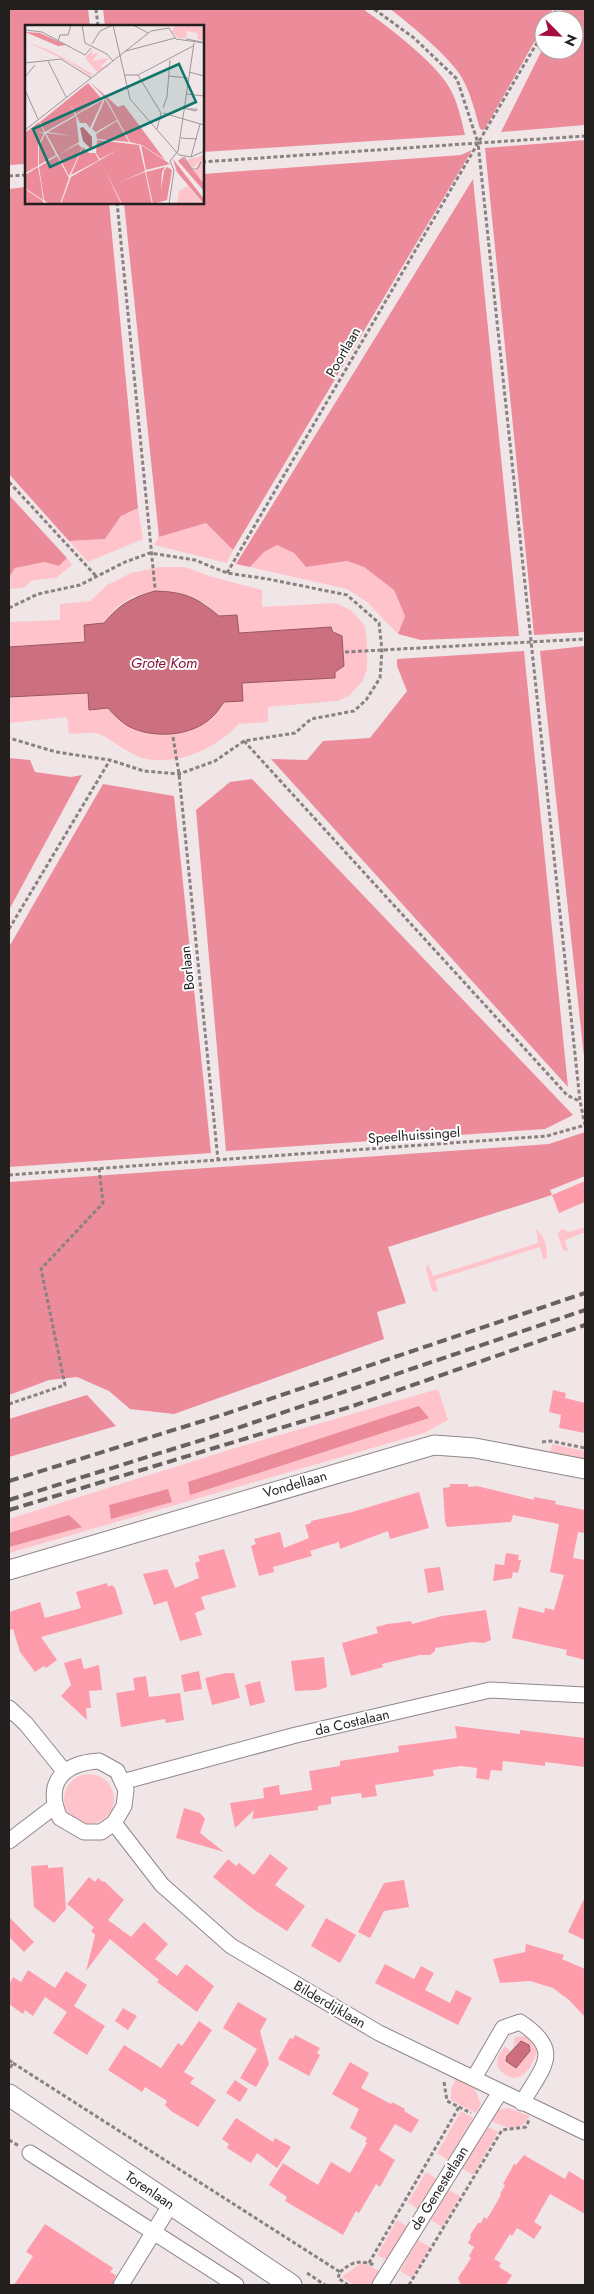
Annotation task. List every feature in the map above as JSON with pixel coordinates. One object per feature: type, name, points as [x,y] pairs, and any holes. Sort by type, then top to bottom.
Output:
[{"type":"main road","name":"Torenlaan","points":[[9,2095],[291,2285]]},
{"type":"street","name":"Vondellaan","points":[[9,1570],[434,1445],[475,1448],[585,1469]]},
{"type":"street","name":"da Costalaan","points":[[122,1782],[296,1735],[490,1690],[585,1695]]},
{"type":"street","points":[[9,1708],[26,1724],[64,1771]]},
{"type":"street","points":[[99,1761],[117,1771],[122,1782],[126,1790],[124,1806],[114,1823],[101,1832],[84,1832],[60,1818],[53,1796],[56,1782],[64,1771],[82,1762],[99,1761]]},
{"type":"street","points":[[9,1841],[55,1806]]},
{"type":"street","name":"Bilderdijklaan","points":[[114,1823],[162,1884],[231,1946],[379,2033],[585,2132]]},
{"type":"street","points":[[474,2078],[503,2028],[520,2022],[537,2034],[546,2046],[545,2063],[528,2106]]},
{"type":"street","name":"de Genestetlaan","points":[[380,2285],[500,2092]]},
{"type":"street","points":[[30,2153],[236,2285]]},
{"type":"street","points":[[120,2285],[171,2204]]},
{"type":"path","points":[[96,9],[98,25]]},
{"type":"path","points":[[374,9],[414,38],[457,80],[478,143],[580,1101]]},
{"type":"path","name":"Poortlaan","points":[[227,573],[534,48]]},
{"type":"path","points":[[204,162],[585,136]]},
{"type":"path","points":[[9,176],[25,175]]},
{"type":"path","points":[[117,204],[150,553],[155,588]]},
{"type":"path","points":[[9,482],[96,576]]},
{"type":"path","points":[[9,608],[38,594],[80,585],[96,576],[150,553],[195,560],[227,573],[268,579],[347,596],[379,623],[382,650],[380,678],[366,700],[354,711],[311,719],[295,733],[244,741],[215,761],[179,774],[144,771],[110,760],[56,752],[9,738]]},
{"type":"path","points":[[345,652],[585,639]]},
{"type":"path","name":"Borlaan","points":[[173,737],[179,774],[218,1160]]},
{"type":"path","points":[[244,741],[567,1095],[580,1101]]},
{"type":"path","points":[[9,929],[110,760]]},
{"type":"path","points":[[580,1101],[585,1098]]},
{"type":"path","name":"Speelhuissingel","points":[[218,1160],[547,1136],[585,1125],[580,1101]]},
{"type":"path","points":[[9,1175],[218,1160]]},
{"type":"path","points":[[9,1404],[65,1385],[41,1269],[103,1204],[99,1168]]},
{"type":"path","points":[[9,2060],[340,2272]]},
{"type":"path","points":[[9,2070],[14,2063]]},
{"type":"path","points":[[442,2063],[447,2101],[482,2120],[502,2130],[526,2127],[528,2106]]},
{"type":"path","points":[[369,2263],[459,2107]]},
{"type":"path","points":[[409,2285],[502,2130]]},
{"type":"path","points":[[348,2285],[338,2278],[340,2272],[352,2262],[369,2263],[388,2270]]},
{"type":"shaded area","points":[[9,9],[88,9],[90,25],[25,25],[25,164],[9,165]]},
{"type":"shaded area","points":[[103,9],[363,9],[410,45],[442,77],[455,99],[465,135],[204,152],[204,25],[105,25]]},
{"type":"shaded area","points":[[390,9],[553,9],[534,10],[534,42],[484,130],[480,129],[468,90],[457,70],[429,41]]},
{"type":"shaded area","points":[[585,9],[585,125],[501,132],[537,60],[584,60],[584,10],[562,10]]},
{"type":"shaded area","points":[[585,140],[585,632],[534,635],[485,148]]},
{"type":"shaded area","points":[[472,150],[233,550],[206,523],[159,537],[124,204],[204,204],[204,174],[461,155]]},
{"type":"shaded area","points":[[473,179],[519,636],[421,640],[398,634],[405,616],[394,590],[364,567],[347,561],[306,567],[294,553],[277,545],[264,552],[250,567],[236,564]]},
{"type":"shaded area","points":[[25,187],[25,204],[109,204],[138,508],[121,516],[105,539],[69,541],[9,474],[9,189]]},
{"type":"shaded area","points":[[9,495],[67,558],[59,566],[44,562],[15,568],[9,577]]},
{"type":"shaded area","points":[[138,508],[143,539],[88,562],[69,541],[105,539],[121,516]]},
{"type":"shaded area","points":[[206,523],[233,550],[227,563],[154,545],[159,537]]},
{"type":"shaded area","points":[[277,545],[294,553],[306,567],[347,561],[364,567],[394,590],[405,616],[398,634],[367,602],[347,589],[250,567],[264,552]]},
{"type":"shaded area","points":[[67,558],[72,565],[56,578],[33,580],[23,588],[9,589],[9,577],[15,568],[44,562],[59,566]]},
{"type":"shaded area","points":[[160,567],[185,567],[209,576],[262,590],[262,607],[336,603],[352,611],[365,626],[367,670],[362,682],[349,696],[337,701],[268,707],[268,722],[239,724],[230,733],[209,747],[185,757],[172,759],[159,760],[140,757],[96,733],[69,734],[67,717],[9,723],[9,697],[89,693],[90,710],[108,708],[117,718],[211,718],[242,683],[335,678],[335,672],[339,668],[337,635],[331,627],[238,633],[237,615],[219,616],[204,603],[134,596],[117,607],[85,642],[9,647],[9,622],[60,620],[60,604],[90,601],[107,585],[131,573]]},
{"type":"shaded area","points":[[585,646],[585,1066],[540,651]]},
{"type":"shaded area","points":[[524,651],[568,1087],[271,759],[307,760],[323,741],[370,738],[407,691],[397,666],[397,659]]},
{"type":"shaded area","points":[[9,758],[30,760],[35,772],[71,777],[82,775],[9,910]]},
{"type":"shaded area","points":[[252,779],[573,1115],[545,1129],[226,1151],[196,810],[230,782]]},
{"type":"shaded area","points":[[103,784],[174,796],[211,1153],[9,1167],[9,947]]},
{"type":"shaded area","points":[[585,1132],[585,1176],[550,1190],[552,1195],[388,1247],[406,1303],[377,1312],[384,1339],[174,1414],[130,1409],[109,1391],[77,1377],[49,1380],[9,1395],[9,1182],[549,1144]]},
{"type":"shaded area","points":[[585,1227],[585,1232],[565,1240],[568,1251],[563,1250],[558,1235],[559,1231],[562,1229],[569,1232]]},
{"type":"shaded area","points":[[536,1229],[545,1243],[546,1259],[543,1259],[540,1247],[435,1280],[438,1292],[432,1291],[426,1269],[428,1264],[433,1276],[538,1243]]},
{"type":"shaded area","points":[[438,1389],[448,1420],[424,1433],[9,1553],[9,1519],[232,1449]]},
{"type":"shaded area","points":[[87,1395],[116,1426],[9,1457],[9,1419]]},
{"type":"shaded area","points":[[419,1406],[429,1418],[190,1495],[188,1482]]},
{"type":"shaded area","points":[[552,1444],[585,1451],[585,1460],[550,1455]]},
{"type":"shaded area","points":[[168,1489],[172,1502],[111,1519],[109,1505]]},
{"type":"shaded area","points":[[69,1515],[82,1527],[9,1547],[9,1533]]},
{"type":"shaded area","points":[[89,1774],[99,1776],[107,1781],[112,1789],[114,1799],[112,1809],[107,1817],[99,1822],[89,1824],[79,1822],[71,1817],[66,1809],[64,1799],[66,1789],[71,1781],[79,1776]]},
{"type":"shaded area","points":[[524,2036],[530,2039],[537,2051],[531,2066],[522,2076],[510,2077],[497,2066],[498,2056],[505,2046],[511,2051],[507,2056],[516,2068],[530,2051],[529,2045],[517,2043],[513,2048],[515,2037]]},
{"type":"shaded area","points":[[456,2079],[475,2089],[481,2104],[476,2113],[451,2100],[451,2089]]},
{"type":"shaded area","points":[[508,2108],[530,2116],[523,2125],[511,2129],[488,2120],[498,2110]]},
{"type":"shaded area","points":[[461,2111],[473,2118],[448,2160],[437,2153]]},
{"type":"shaded area","points":[[485,2125],[498,2132],[473,2175],[461,2168]]},
{"type":"shaded area","points":[[426,2172],[437,2179],[419,2210],[408,2202]]},
{"type":"shaded area","points":[[449,2190],[460,2196],[442,2227],[431,2220]]},
{"type":"shaded area","points":[[397,2220],[408,2227],[387,2260],[377,2255]]},
{"type":"shaded area","points":[[418,2240],[430,2247],[412,2278],[400,2271]]},
{"type":"shaded area","points":[[362,2262],[383,2273],[375,2285],[354,2285],[342,2277]]},
{"type":"water","name":"Grote Kom","points":[[155,591],[182,594],[190,597],[204,604],[219,616],[237,615],[239,633],[331,627],[333,632],[342,636],[344,666],[335,672],[335,678],[242,683],[243,701],[224,702],[204,724],[194,729],[172,734],[148,733],[128,726],[108,708],[89,710],[88,693],[9,697],[9,647],[85,642],[84,625],[104,623],[126,602]]},
{"type":"water","points":[[521,2041],[529,2045],[530,2051],[516,2068],[506,2061],[507,2056]]},
{"type":"building","points":[[585,1181],[585,1202],[559,1213],[552,1195]]},
{"type":"building","points":[[553,1390],[566,1393],[565,1398],[585,1403],[585,1433],[559,1428],[561,1415],[549,1412]]},
{"type":"building","points":[[450,1484],[468,1484],[468,1487],[477,1486],[534,1500],[534,1497],[556,1501],[555,1504],[585,1510],[585,1533],[578,1532],[573,1558],[585,1560],[585,1660],[566,1655],[567,1650],[512,1638],[519,1607],[544,1613],[545,1608],[554,1610],[564,1575],[550,1572],[559,1524],[513,1515],[511,1522],[447,1527],[443,1488],[450,1487]]},
{"type":"building","points":[[419,1492],[429,1528],[390,1539],[388,1531],[340,1549],[339,1542],[310,1551],[312,1556],[273,1567],[274,1572],[259,1576],[251,1546],[256,1544],[254,1539],[280,1532],[284,1548],[309,1538],[305,1525],[311,1523],[311,1521],[352,1512]]},
{"type":"building","points":[[224,1549],[236,1587],[201,1597],[205,1609],[195,1613],[202,1635],[180,1641],[167,1601],[154,1605],[143,1574],[167,1569],[175,1588],[199,1578],[195,1563],[200,1561],[198,1556]]},
{"type":"building","points":[[506,1553],[519,1555],[518,1560],[521,1560],[518,1573],[513,1572],[512,1578],[493,1581],[495,1564],[504,1565]]},
{"type":"building","points":[[440,1567],[444,1590],[428,1593],[424,1569]]},
{"type":"building","points":[[107,1583],[108,1587],[112,1585],[115,1588],[123,1614],[41,1637],[57,1660],[46,1668],[44,1666],[35,1672],[20,1652],[13,1629],[9,1630],[9,1612],[40,1602],[45,1618],[81,1608],[76,1592]]},
{"type":"building","points":[[486,1610],[491,1640],[484,1643],[472,1642],[435,1648],[435,1651],[430,1655],[420,1655],[382,1664],[383,1667],[351,1676],[342,1643],[378,1633],[376,1627],[388,1624],[411,1621],[412,1624],[442,1616]]},
{"type":"building","points":[[324,1657],[327,1687],[318,1690],[295,1691],[291,1661]]},
{"type":"building","points":[[81,1658],[84,1669],[99,1665],[102,1690],[89,1691],[91,1708],[86,1708],[87,1720],[61,1696],[71,1685],[64,1663]]},
{"type":"building","points":[[199,1671],[202,1689],[184,1692],[181,1675]]},
{"type":"building","points":[[234,1673],[240,1698],[212,1705],[205,1678]]},
{"type":"building","points":[[146,1676],[149,1697],[180,1693],[184,1720],[166,1723],[165,1719],[121,1727],[116,1693],[135,1690],[133,1678]]},
{"type":"building","points":[[260,1681],[265,1702],[250,1706],[245,1685]]},
{"type":"building","points":[[455,1726],[520,1734],[520,1730],[585,1738],[584,1767],[545,1762],[545,1766],[503,1761],[502,1771],[491,1770],[489,1780],[476,1778],[477,1768],[461,1766],[433,1770],[434,1776],[375,1785],[377,1796],[362,1798],[361,1793],[331,1797],[331,1804],[318,1806],[318,1810],[252,1819],[254,1810],[235,1828],[230,1803],[264,1798],[263,1788],[279,1785],[280,1795],[312,1790],[309,1771],[340,1766],[340,1761],[399,1752],[398,1746],[457,1738]]},
{"type":"building","points":[[184,1808],[200,1813],[205,1819],[200,1833],[224,1852],[176,1838]]},
{"type":"building","points":[[270,1854],[288,1868],[275,1885],[305,1906],[287,1931],[253,1909],[213,1877],[228,1859],[236,1866],[239,1863],[254,1875]]},
{"type":"building","points":[[48,1865],[48,1868],[63,1867],[66,1909],[54,1923],[34,1907],[31,1866]]},
{"type":"building","points":[[89,1877],[95,1882],[98,1878],[104,1881],[124,1900],[108,1920],[131,1937],[144,1922],[168,1944],[155,1959],[177,1976],[186,1964],[214,1986],[197,2012],[157,1982],[159,1980],[110,1939],[86,1971],[95,1935],[91,1931],[94,1927],[67,1904]]},
{"type":"building","points":[[404,1880],[409,1907],[384,1911],[370,1938],[358,1932],[384,1883]]},
{"type":"building","points":[[585,1897],[585,1940],[568,1932]]},
{"type":"building","points":[[9,1917],[34,1942],[24,1952],[9,1937]]},
{"type":"building","points":[[326,1918],[356,1935],[340,1963],[311,1946]]},
{"type":"building","points":[[526,1944],[564,1955],[562,1959],[585,1969],[585,2017],[569,2000],[553,1988],[530,1981],[500,1983],[493,1959],[525,1952]]},
{"type":"building","points":[[385,1964],[414,1979],[421,1966],[434,1973],[425,1990],[450,2003],[456,1990],[472,1998],[458,2025],[375,1983]]},
{"type":"building","points":[[28,1970],[55,1988],[66,1971],[87,1985],[74,2006],[105,2026],[87,2055],[53,2033],[67,2012],[45,1997],[33,2016],[25,2010],[23,2014],[9,2004],[9,1985],[13,1977],[21,1982]]},
{"type":"building","points":[[238,2002],[267,2019],[260,2031],[269,2064],[256,2087],[240,2078],[257,2049],[223,2028]]},
{"type":"building","points":[[123,2008],[137,2016],[128,2030],[115,2021]]},
{"type":"building","points":[[199,2021],[212,2030],[184,2072],[194,2078],[190,2083],[216,2100],[198,2127],[171,2111],[165,2105],[167,2101],[145,2087],[142,2092],[108,2070],[124,2045],[161,2068],[178,2043],[182,2046]]},
{"type":"building","points":[[295,2035],[320,2048],[317,2053],[320,2055],[309,2076],[278,2059],[290,2038],[293,2039]]},
{"type":"building","points":[[350,2062],[369,2073],[361,2088],[391,2104],[392,2102],[405,2109],[404,2111],[419,2120],[411,2133],[395,2124],[379,2150],[395,2160],[380,2187],[376,2184],[359,2213],[356,2211],[343,2235],[285,2201],[287,2197],[269,2185],[283,2163],[318,2185],[331,2162],[350,2173],[367,2143],[365,2142],[367,2138],[350,2128],[359,2109],[332,2094]]},
{"type":"building","points":[[235,2080],[248,2089],[240,2102],[226,2093]]},
{"type":"building","points":[[236,2118],[273,2142],[275,2138],[291,2147],[277,2168],[257,2153],[251,2163],[227,2148],[229,2144],[222,2139]]},
{"type":"building","points":[[524,2155],[565,2179],[569,2171],[585,2181],[585,2214],[550,2194],[534,2222],[542,2227],[534,2239],[517,2228],[512,2236],[510,2234],[494,2259],[501,2263],[499,2267],[512,2275],[506,2285],[461,2285],[458,2278],[471,2258],[469,2256],[474,2247],[468,2243],[470,2235],[484,2217],[487,2219],[501,2195],[505,2185],[503,2184],[514,2164],[516,2165]]},
{"type":"building","points":[[45,2224],[113,2268],[110,2272],[116,2275],[112,2285],[14,2285],[33,2256],[26,2252]]},
{"type":"railway","points":[[9,1481],[222,1415],[585,1293]]},
{"type":"railway","points":[[9,1500],[205,1439],[585,1310]]},
{"type":"railway","points":[[9,1510],[350,1407],[585,1325]]}]
